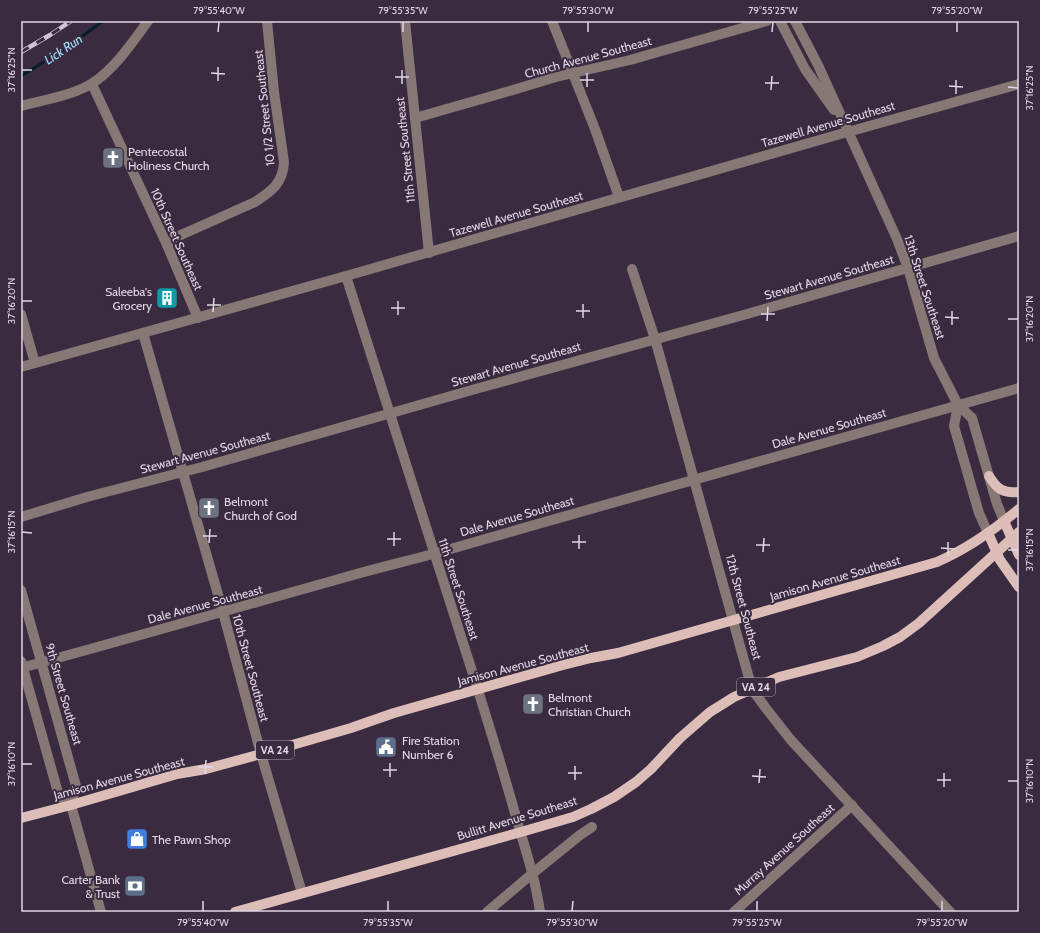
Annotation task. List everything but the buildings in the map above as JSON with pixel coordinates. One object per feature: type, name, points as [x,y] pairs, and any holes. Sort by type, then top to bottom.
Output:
[{"type":"main road","points":[[989,476],[994,485],[998,488],[1014,493],[1019,492]]},
{"type":"main road","name":"Jamison Avenue Southeast","points":[[21,818],[71,805],[157,779],[206,769],[260,754],[351,728],[394,713],[477,689],[590,658],[618,653],[937,562],[969,546],[1019,509]]},
{"type":"main road","name":"13th Street Southeast","points":[[1004,521],[1015,536],[1019,555]]},
{"type":"main road","points":[[988,533],[1000,560],[1019,587]]},
{"type":"main road","name":"VA 24","points":[[997,553],[1015,536]]},
{"type":"main road","name":"Bullitt Avenue Southeast","points":[[235,912],[573,817],[591,809],[614,797],[636,782],[651,769],[680,738],[710,712],[734,697],[779,677],[857,657],[900,637],[997,553]]},
{"type":"street","points":[[21,106],[71,92],[92,84],[115,65],[148,21]]},
{"type":"street","name":"10 1/2 Street Southeast","points":[[167,245],[174,238],[255,202],[267,194],[281,179],[284,170],[284,162],[274,92],[267,21]]},
{"type":"street","name":"11th Street Southeast","points":[[405,21],[429,253]]},
{"type":"street","points":[[552,21],[595,129],[619,197]]},
{"type":"street","name":"Church Avenue Southeast","points":[[415,118],[573,73],[630,60],[767,21]]},
{"type":"street","name":"13th Street Southeast","points":[[780,21],[805,69],[849,132]]},
{"type":"street","name":"13th Street Southeast","points":[[795,21],[818,65],[897,239],[908,268],[934,358],[958,405],[972,418],[997,504],[1004,521]]},
{"type":"street","name":"10th Street Southeast","points":[[92,84],[167,245],[198,318]]},
{"type":"street","name":"Tazewell Avenue Southeast","points":[[21,367],[429,253],[619,197],[1019,84]]},
{"type":"street","name":"Stewart Avenue Southeast","points":[[21,517],[87,497],[202,467],[755,312],[1019,236]]},
{"type":"street","name":"12th Street Southeast","points":[[632,269],[655,339],[752,689],[764,707],[790,739],[950,912]]},
{"type":"street","name":"11th Street Southeast","points":[[346,276],[511,796],[533,873],[540,912]]},
{"type":"street","points":[[21,314],[35,363]]},
{"type":"street","name":"10th Street Southeast","points":[[143,333],[223,612],[260,754],[302,893]]},
{"type":"street","name":"Dale Avenue Southeast","points":[[22,666],[42,663],[1019,388]]},
{"type":"street","points":[[958,405],[954,426],[979,513],[988,533]]},
{"type":"street","name":"9th Street Southeast","points":[[21,590],[76,786],[71,805],[101,912]]},
{"type":"street","name":"9th Street Southeast","points":[[22,666],[59,796],[71,805]]},
{"type":"street","name":"Murray Avenue Southeast","points":[[734,912],[852,805]]},
{"type":"street","points":[[487,912],[533,873],[592,827]]},
{"type":"waterway","name":"Lick Run","points":[[21,76],[65,49],[103,21]]},
{"type":"railway","points":[[21,52],[71,21]]},
{"type":"place","name":"Pentecostal Holiness Church","points":[[113,158]]},
{"type":"place","name":"Saleeba's Grocery","points":[[167,298]]},
{"type":"place","name":"Belmont Church of God","points":[[209,508]]},
{"type":"place","name":"Belmont Christian Church","points":[[533,704]]},
{"type":"place","name":"Fire Station Number 6","points":[[386,747]]},
{"type":"place","name":"The Pawn Shop","points":[[137,839]]},
{"type":"place","name":"Carter Bank & Trust","points":[[135,886]]}]
